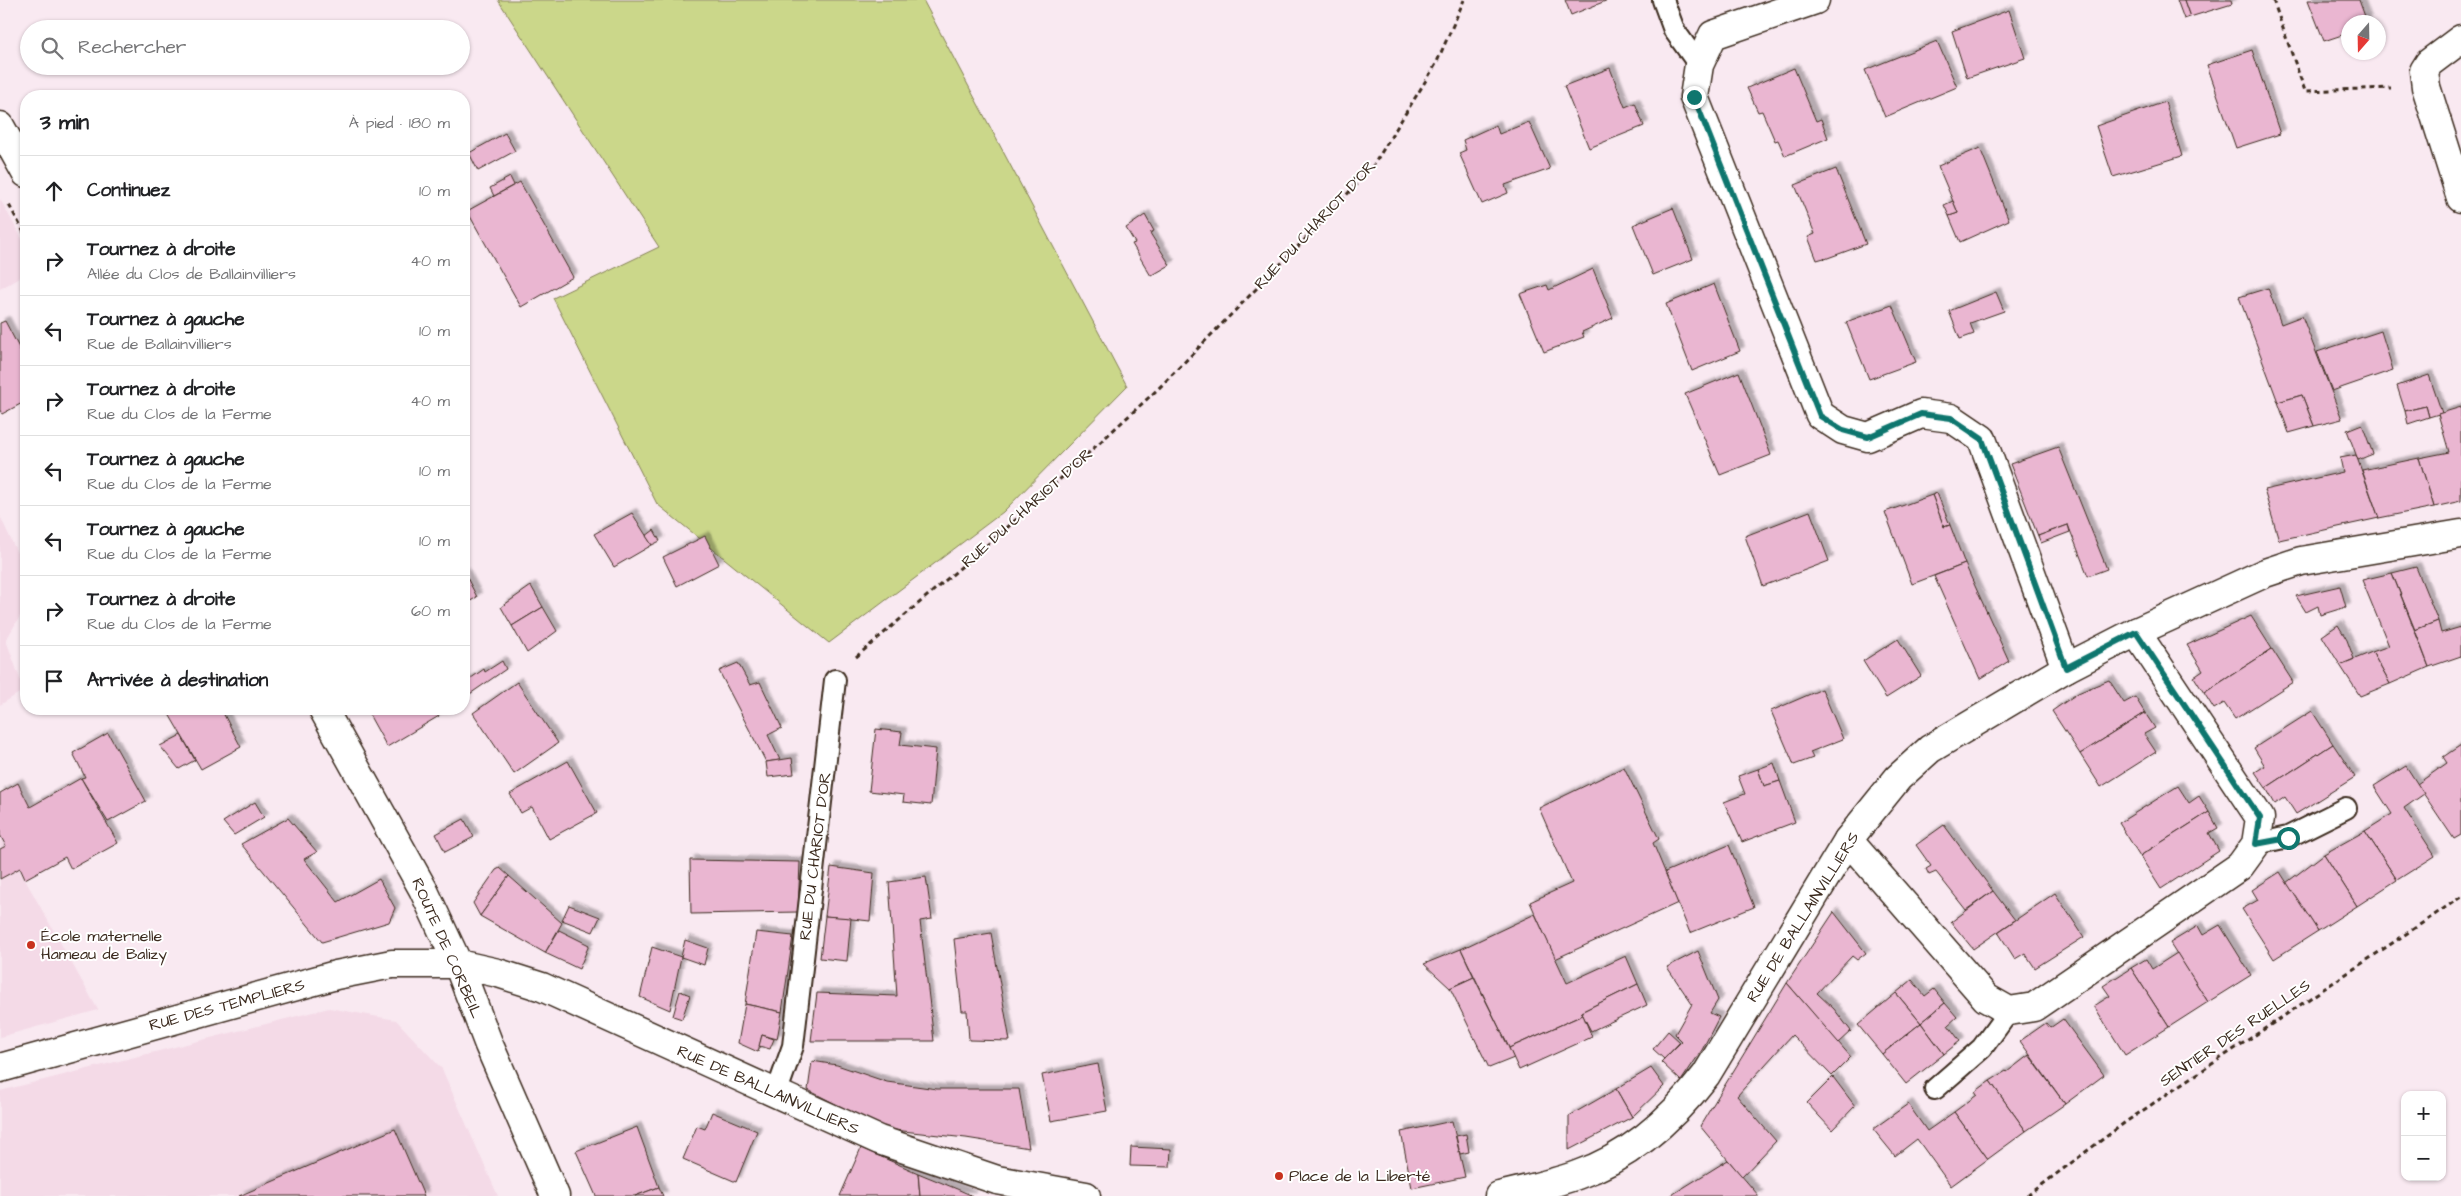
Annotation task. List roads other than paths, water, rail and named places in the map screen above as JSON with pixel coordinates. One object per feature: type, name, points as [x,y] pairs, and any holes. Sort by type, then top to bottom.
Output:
[{"type":"street","points":[[1815,0],[1713,34],[1699,65],[1694,97],[1820,416],[1843,430],[1868,437],[1921,414],[1951,418],[1982,439],[2066,668]]},
{"type":"street","points":[[2461,39],[2429,63],[2424,71],[2426,86],[2461,198]]},
{"type":"street","points":[[0,126],[20,162]]},
{"type":"street","name":"RUE DE BALLAINVILLIERS","points":[[1499,1196],[1579,1175],[1632,1148],[1684,1104],[1706,1075],[1848,840],[1898,778],[1930,749],[2066,668],[2136,632],[2265,573],[2301,561],[2461,534]]},
{"type":"street","points":[[1848,840],[1986,998],[2009,1010],[2034,1007],[2240,866],[2256,844],[2260,818],[2136,632]]},
{"type":"street","name":"ROUTE DE CORBEIL","points":[[326,715],[423,889],[458,964],[488,1045],[555,1196]]},
{"type":"street","name":"RUE DES TEMPLIERS","points":[[0,1068],[336,975],[392,964],[458,964]]},
{"type":"street","name":"RUE DE BALLAINVILLIERS","points":[[458,964],[498,973],[542,987],[879,1140],[997,1180],[1086,1196]]},
{"type":"lane","points":[[1663,0],[1674,30],[1699,65]]},
{"type":"lane","name":"RUE DU CHARIOT D'OR","points":[[776,1094],[793,1046],[835,680]]},
{"type":"lane","points":[[2256,844],[2288,838],[2346,808]]},
{"type":"lane","points":[[1935,1089],[1982,1048],[2009,1010]]},
{"type":"place","name":"École maternelle Hameau de Balizy","points":[[31,945]]},
{"type":"place","name":"Place de la Liberté","points":[[1279,1176]]}]
